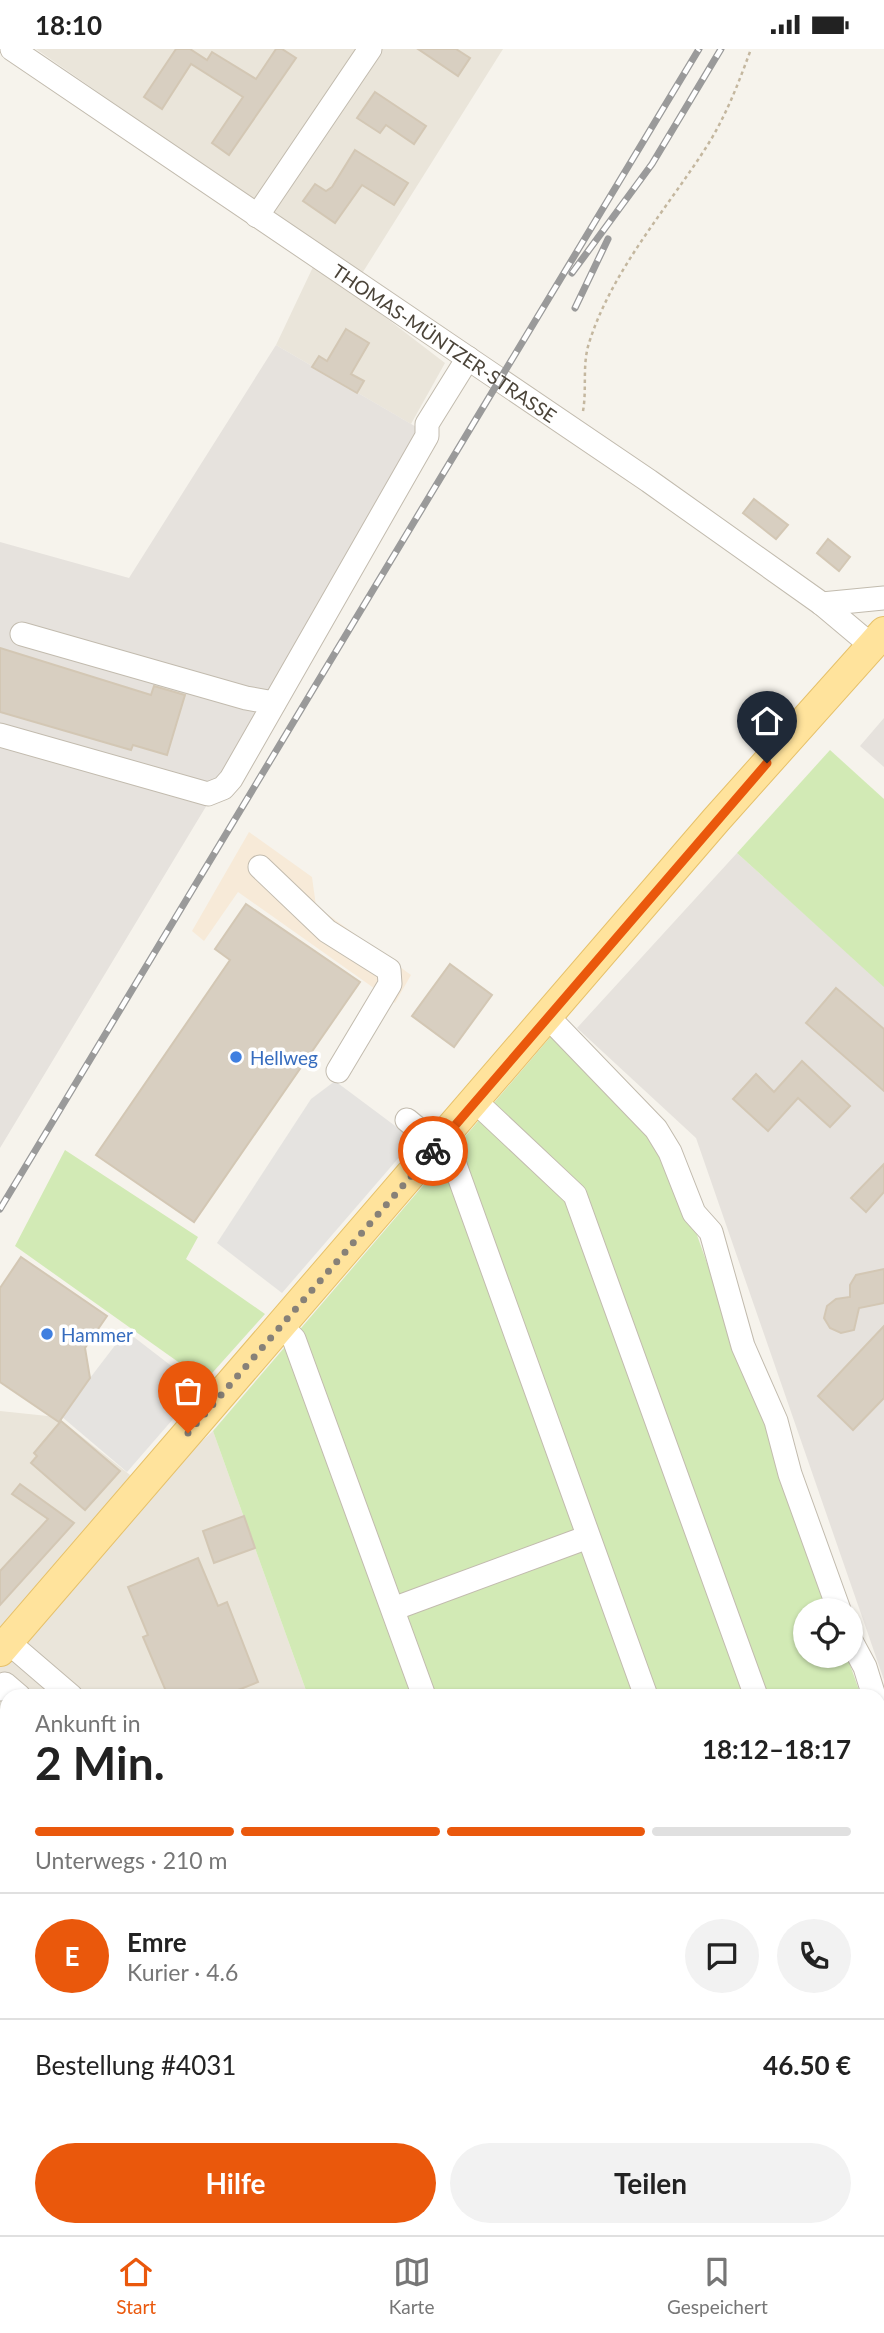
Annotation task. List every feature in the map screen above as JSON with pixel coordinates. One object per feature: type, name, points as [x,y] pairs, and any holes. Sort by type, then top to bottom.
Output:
[{"type":"main road","points":[[4,1646],[741,791],[878,639]]},
{"type":"street","name":"THOMAS-MÜNTZER-STRASSE","points":[[12,49],[573,429],[822,604],[878,639]]},
{"type":"street","points":[[257,216],[370,49]]},
{"type":"street","points":[[0,734],[208,794],[223,788],[231,779],[427,436],[427,424],[468,358]]},
{"type":"street","points":[[822,604],[884,598]]},
{"type":"street","points":[[22,634],[246,698],[274,703]]},
{"type":"street","points":[[260,867],[327,931],[389,970],[390,984],[338,1071]]},
{"type":"street","points":[[548,1017],[656,1129],[670,1152],[694,1213],[711,1232],[733,1299],[743,1346],[776,1421],[790,1474],[835,1598]]},
{"type":"street","points":[[475,1101],[575,1195],[753,1689]]},
{"type":"street","points":[[407,1121],[438,1145],[455,1165],[643,1689]]},
{"type":"street","points":[[281,1326],[294,1339],[422,1689]]},
{"type":"street","points":[[393,1609],[588,1537]]},
{"type":"street","points":[[4,1646],[62,1689]]},
{"type":"street","points":[[863,1663],[872,1689]]},
{"type":"path","points":[[573,429],[583,416],[588,346],[599,318],[614,287],[708,145],[737,90],[751,49]]},
{"type":"shaded area","points":[[36,49],[503,49],[351,291],[445,363],[411,424],[276,345],[322,248]]},
{"type":"shaded area","points":[[276,345],[430,435],[0,1148],[0,542],[129,578]]},
{"type":"shaded area","points":[[884,718],[884,767],[860,746]]},
{"type":"shaded area","points":[[249,832],[312,877],[316,906],[411,975],[395,1003],[238,892],[204,941],[192,931]]},
{"type":"shaded area","points":[[737,853],[884,986],[884,1680],[863,1619],[863,1598],[856,1598],[696,1138],[577,1028]]},
{"type":"shaded area","points":[[335,1081],[414,1140],[282,1293],[217,1243],[311,1099]]},
{"type":"shaded area","points":[[126,1331],[200,1388],[127,1472],[61,1416]]},
{"type":"shaded area","points":[[0,1411],[57,1417],[149,1490],[213,1431],[305,1689],[0,1689]]},
{"type":"green space","points":[[830,750],[884,799],[884,987],[737,853]]},
{"type":"green space","points":[[552,1035],[653,1112],[827,1598],[793,1598],[793,1668],[851,1668],[859,1689],[305,1689],[213,1431]]},
{"type":"green space","points":[[65,1150],[198,1237],[186,1259],[265,1314],[205,1381],[15,1246]]},
{"type":"building","points":[[176,49],[190,49],[207,60],[212,52],[256,79],[276,49],[282,49],[296,58],[229,155],[212,143],[243,97],[191,64],[162,109],[144,97]]},
{"type":"building","points":[[418,49],[456,49],[470,58],[458,76]]},
{"type":"building","points":[[375,92],[426,126],[414,144],[386,125],[380,133],[357,118]]},
{"type":"building","points":[[355,150],[408,183],[394,205],[362,185],[335,223],[303,201],[315,184],[326,191],[332,187]]},
{"type":"building","points":[[346,329],[369,343],[351,374],[364,381],[357,393],[312,367],[319,356],[327,361]]},
{"type":"building","points":[[754,499],[788,525],[776,539],[743,513]]},
{"type":"building","points":[[828,539],[850,557],[839,571],[817,553]]},
{"type":"building","points":[[0,648],[151,695],[154,686],[185,695],[167,755],[133,745],[131,750],[0,712]]},
{"type":"building","name":"Hellweg","points":[[246,904],[360,982],[194,1222],[96,1155],[230,960],[215,949]]},
{"type":"building","points":[[450,964],[492,995],[454,1047],[412,1016]]},
{"type":"building","points":[[836,988],[884,1029],[884,1091],[806,1023]]},
{"type":"building","points":[[802,1061],[850,1106],[830,1127],[798,1098],[768,1131],[733,1099],[756,1074],[774,1092]]},
{"type":"building","points":[[884,1164],[884,1192],[866,1212],[851,1198]]},
{"type":"building","name":"Hammer","points":[[21,1257],[107,1316],[85,1348],[90,1378],[59,1422],[0,1382],[0,1288]]},
{"type":"building","points":[[884,1269],[884,1303],[859,1308],[854,1330],[841,1333],[830,1328],[824,1318],[827,1306],[836,1299],[850,1297],[850,1285],[856,1275]]},
{"type":"building","points":[[884,1326],[884,1398],[853,1430],[818,1396]]},
{"type":"building","points":[[61,1421],[120,1471],[85,1510],[31,1463],[37,1456],[34,1453]]},
{"type":"building","points":[[20,1484],[74,1523],[0,1605],[0,1571],[48,1519],[12,1494]]},
{"type":"building","points":[[244,1516],[255,1548],[214,1563],[203,1531]]},
{"type":"building","points":[[198,1558],[218,1606],[227,1602],[258,1682],[240,1689],[165,1689],[143,1637],[148,1635],[128,1587]]},
{"type":"railway","points":[[0,1209],[699,49]]},
{"type":"railway","points":[[572,273],[652,164],[721,49]]},
{"type":"railway","points":[[575,308],[608,239]]},
{"type":"way so far","points":[[188,1433],[433,1151]]},
{"type":"place","name":"Hellweg","points":[[236,1057]]},
{"type":"place","name":"Hammer","points":[[47,1334]]},
{"type":"route","points":[[433,1151],[767,763]]}]
